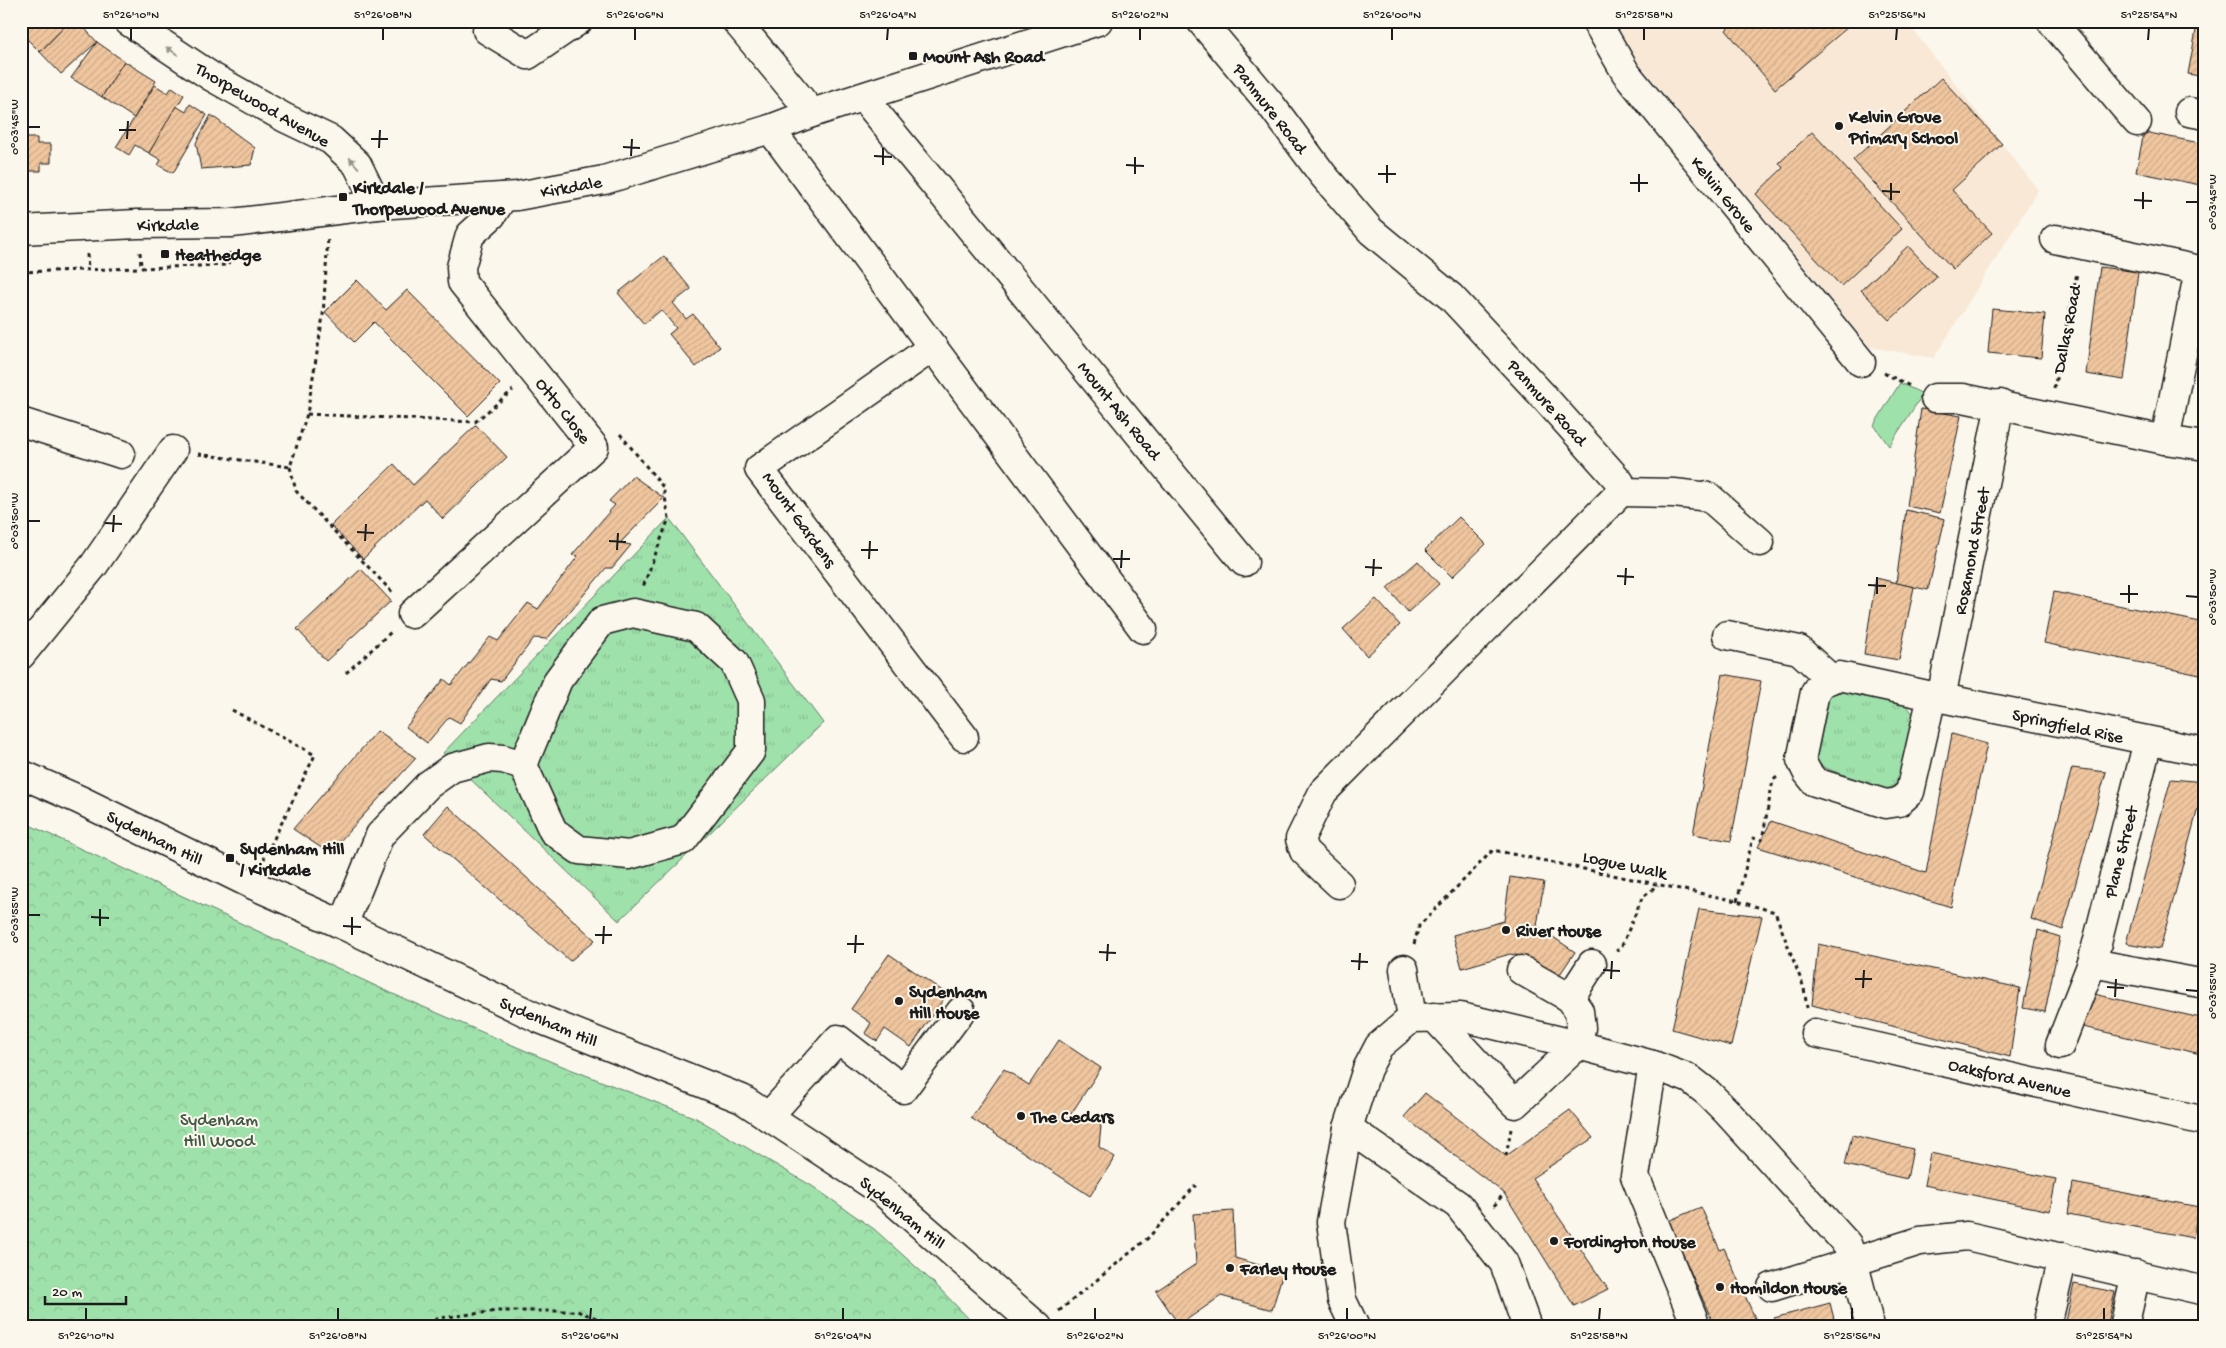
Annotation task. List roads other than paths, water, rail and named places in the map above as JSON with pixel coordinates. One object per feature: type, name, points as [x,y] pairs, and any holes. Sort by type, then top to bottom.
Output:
[{"type":"street","name":"Thorpewood Avenue","points":[[128,21],[212,77],[285,118],[331,140],[357,164],[377,205]]},
{"type":"street","points":[[487,30],[528,56],[578,21]]},
{"type":"street","points":[[736,21],[812,112]]},
{"type":"street","name":"Kirkdale","points":[[21,230],[137,224],[232,222],[377,205],[503,197],[604,180],[770,129],[812,112],[1098,21]]},
{"type":"street","name":"Panmure Road","points":[[1201,21],[1271,105],[1323,175],[1371,231],[1458,304],[1620,482],[1621,492]]},
{"type":"street","name":"Kelvin Grove","points":[[1596,21],[1626,73],[1861,362]]},
{"type":"street","points":[[2051,21],[2137,122]]},
{"type":"street","name":"Mount Ash Road","points":[[863,97],[1244,562]]},
{"type":"street","points":[[770,129],[1143,629]]},
{"type":"street","name":"Otto Close","points":[[412,614],[594,447],[462,282],[461,267],[470,235],[492,215],[503,197]]},
{"type":"street","points":[[2055,239],[2201,260],[2165,440]]},
{"type":"street","name":"Mount Gardens","points":[[933,347],[759,469],[964,737]]},
{"type":"street","points":[[1935,398],[1963,398],[2000,404],[2165,440],[2205,446]]},
{"type":"street","name":"Rosamond Street","points":[[1830,678],[1821,683],[1814,692],[1801,760],[1807,772],[1815,782],[1886,804],[1899,802],[1910,792],[1936,697],[2000,404]]},
{"type":"street","points":[[21,422],[121,454]]},
{"type":"street","points":[[21,655],[94,564],[172,450]]},
{"type":"street","points":[[1339,884],[1304,851],[1300,838],[1323,792],[1621,492],[1674,492],[1709,497],[1760,542]]},
{"type":"street","points":[[344,925],[380,835],[428,785],[452,768],[489,758],[503,759],[523,765],[553,831],[579,850],[629,855],[683,840],[751,752],[751,700],[734,662],[696,627],[633,613],[602,621],[558,680],[523,765]]},
{"type":"street","points":[[1727,635],[1799,650],[1830,678],[1839,676],[1936,697]]},
{"type":"street","name":"Springfield Rise","points":[[1936,697],[2205,752]]},
{"type":"street","name":"Plane Street","points":[[2060,1045],[2092,963],[2148,741]]},
{"type":"street","name":"Sydenham Hill","points":[[21,774],[80,800],[251,884],[344,925],[540,1019],[742,1099],[883,1192],[1046,1321]]},
{"type":"street","points":[[2092,963],[2205,984]]},
{"type":"street","points":[[1570,998],[1590,966]]},
{"type":"street","points":[[1404,969],[1423,1018],[1515,1104],[1578,1045],[1581,1028],[1579,1011],[1570,998],[1521,970]]},
{"type":"street","points":[[768,1117],[838,1040],[904,1089],[961,1011]]},
{"type":"street","points":[[1355,1327],[1342,1300],[1331,1222],[1348,1128],[1367,1069],[1380,1046],[1423,1018],[1461,1017],[1654,1065],[1690,1079],[1708,1092],[1847,1244],[1853,1260],[1870,1327]]},
{"type":"street","name":"Oaksford Avenue","points":[[1815,1033],[2205,1120]]},
{"type":"street","points":[[1654,1065],[1635,1176],[1695,1327]]},
{"type":"street","points":[[1348,1128],[1458,1205],[1504,1263],[1528,1327]]},
{"type":"street","points":[[1772,1287],[1853,1260],[1920,1241],[1967,1236],[2205,1291]]},
{"type":"street","points":[[2048,1321],[2063,1257]]},
{"type":"street","points":[[2124,1327],[2136,1274]]},
{"type":"place","name":"Mount Ash Road","points":[[913,56]]},
{"type":"place","name":"Kelvin Grove Primary School","points":[[1839,126]]},
{"type":"place","name":"Kirkdale / Thorpewood Avenue","points":[[343,197]]},
{"type":"place","name":"Heathedge","points":[[165,254]]},
{"type":"place","name":"Sydenham Hill / Kirkdale","points":[[230,858]]},
{"type":"place","name":"River House","points":[[1506,930]]},
{"type":"place","name":"Sydenham Hill House","points":[[899,1001]]},
{"type":"place","name":"The Cedars","points":[[1021,1116]]},
{"type":"place","name":"Fordington House","points":[[1554,1241]]},
{"type":"place","name":"Farley House","points":[[1230,1268]]},
{"type":"place","name":"Homildon House","points":[[1720,1287]]},
{"type":"park label","name":"Sydenham Hill Wood","points":[[219,1129]]}]
